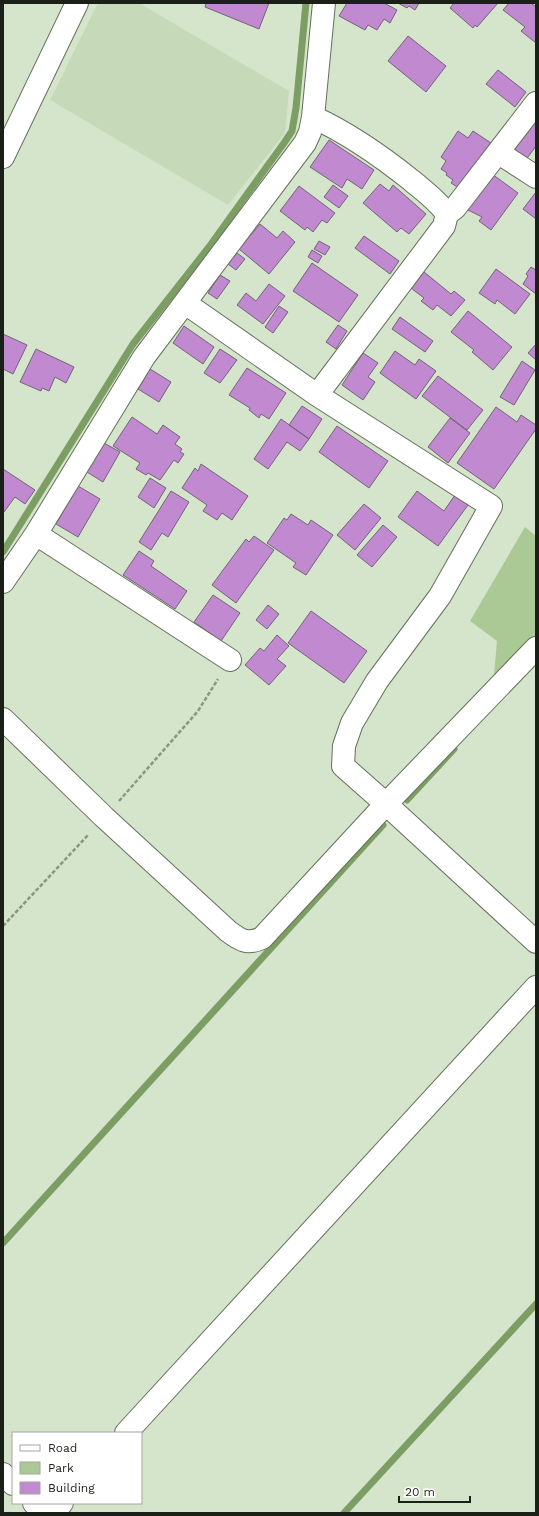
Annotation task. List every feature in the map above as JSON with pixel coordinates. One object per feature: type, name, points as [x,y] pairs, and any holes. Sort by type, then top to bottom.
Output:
[{"type":"street","points":[[3,157],[77,3]]},
{"type":"street","points":[[3,582],[36,534],[144,357],[305,143],[310,132],[313,117],[324,3]]},
{"type":"street","points":[[446,214],[455,208],[499,153],[536,103]]},
{"type":"street","points":[[313,117],[339,130],[394,166],[438,202],[446,214],[444,226],[317,396]]},
{"type":"street","points":[[499,153],[536,177]]},
{"type":"street","points":[[185,303],[317,396],[491,506],[440,596],[377,681],[352,723],[344,746],[343,766],[536,942]]},
{"type":"street","points":[[36,534],[230,660]]},
{"type":"street","points":[[3,719],[104,817],[228,931],[240,940],[253,942],[262,938],[386,804],[536,648]]},
{"type":"street","points":[[127,1432],[536,988]]},
{"type":"street","points":[[3,1474],[12,1483]]},
{"type":"street","points":[[35,1504],[45,1513]]},
{"type":"street","points":[[53,1513],[61,1504]]},
{"type":"path","points":[[3,926],[104,817],[198,711],[230,660]]},
{"type":"shaded area","points":[[98,3],[139,3],[289,91],[285,133],[228,205],[50,100]]},
{"type":"green space","points":[[525,527],[536,536],[536,639],[493,686],[497,641],[470,621]]},
{"type":"building","points":[[206,3],[269,3],[259,29],[205,7]]},
{"type":"building","points":[[347,3],[384,3],[397,10],[390,23],[384,19],[377,30],[368,25],[365,30],[339,16]]},
{"type":"building","points":[[398,3],[419,3],[415,10],[409,6],[407,8]]},
{"type":"building","points":[[454,3],[498,3],[477,27],[475,25],[473,28],[450,8]]},
{"type":"building","points":[[509,3],[531,3],[536,7],[536,43],[521,31],[525,27],[503,10]]},
{"type":"building","points":[[408,36],[446,66],[426,92],[388,61]]},
{"type":"building","points":[[498,70],[526,92],[515,107],[486,84]]},
{"type":"building","points":[[536,110],[536,146],[525,161],[509,148]]},
{"type":"building","points":[[458,131],[468,138],[473,131],[494,145],[462,190],[451,183],[453,180],[441,169],[446,161],[441,157]]},
{"type":"building","points":[[329,140],[374,170],[362,189],[347,179],[342,188],[310,167]]},
{"type":"building","points":[[492,174],[518,193],[491,230],[479,221],[482,217],[464,208]]},
{"type":"building","points":[[380,184],[389,191],[393,185],[426,214],[409,234],[401,228],[397,232],[363,203]]},
{"type":"building","points":[[333,185],[348,196],[339,208],[324,197]]},
{"type":"building","points":[[299,186],[335,213],[327,223],[322,220],[313,232],[307,227],[305,230],[280,211]]},
{"type":"building","points":[[536,192],[536,219],[523,209]]},
{"type":"building","points":[[260,224],[277,238],[283,231],[295,242],[269,274],[239,249]]},
{"type":"building","points":[[364,236],[399,261],[390,274],[355,248]]},
{"type":"building","points":[[319,241],[330,247],[325,255],[314,249]]},
{"type":"building","points":[[312,250],[322,256],[318,263],[308,257]]},
{"type":"building","points":[[237,253],[245,259],[236,270],[228,264]]},
{"type":"building","points":[[312,263],[358,295],[339,322],[293,291]]},
{"type":"building","points":[[531,267],[536,270],[536,294],[523,284],[528,276],[526,274]]},
{"type":"building","points":[[496,269],[530,294],[515,314],[497,300],[495,304],[479,293]]},
{"type":"building","points":[[424,272],[451,294],[454,291],[465,300],[451,316],[437,305],[433,310],[421,301],[424,298],[411,288]]},
{"type":"building","points":[[220,275],[230,281],[217,299],[208,293]]},
{"type":"building","points":[[269,284],[285,296],[263,324],[237,305],[246,293],[256,301]]},
{"type":"building","points":[[279,306],[288,312],[273,333],[265,327]]},
{"type":"building","points":[[468,311],[512,347],[493,370],[472,352],[474,350],[451,332]]},
{"type":"building","points":[[400,317],[433,341],[425,352],[392,329]]},
{"type":"building","points":[[338,325],[347,331],[336,349],[326,342]]},
{"type":"building","points":[[184,326],[214,347],[203,364],[173,343]]},
{"type":"building","points":[[3,334],[27,345],[13,374],[3,369]]},
{"type":"building","points":[[536,344],[536,360],[528,353]]},
{"type":"building","points":[[36,349],[74,367],[66,383],[55,377],[49,391],[42,388],[41,391],[20,382]]},
{"type":"building","points":[[220,349],[237,360],[220,383],[204,373]]},
{"type":"building","points":[[395,351],[415,365],[419,359],[436,371],[416,399],[380,373]]},
{"type":"building","points":[[363,353],[378,363],[368,377],[375,382],[363,400],[342,385]]},
{"type":"building","points":[[522,361],[535,370],[514,405],[500,397]]},
{"type":"building","points":[[247,368],[286,393],[269,419],[261,414],[259,418],[249,410],[250,408],[229,395]]},
{"type":"building","points":[[150,369],[171,382],[159,402],[138,389]]},
{"type":"building","points":[[438,376],[483,410],[467,430],[422,396]]},
{"type":"building","points":[[302,406],[322,419],[309,439],[289,425]]},
{"type":"building","points":[[496,407],[517,422],[521,415],[536,425],[536,429],[494,489],[457,463]]},
{"type":"building","points":[[132,417],[157,434],[163,425],[180,437],[175,444],[182,449],[180,452],[184,454],[178,463],[174,460],[160,480],[148,473],[146,475],[136,469],[140,463],[113,446]]},
{"type":"building","points":[[450,418],[470,433],[448,463],[428,447]]},
{"type":"building","points":[[281,419],[309,439],[300,451],[287,442],[268,469],[254,459]]},
{"type":"building","points":[[337,426],[388,461],[369,488],[319,452]]},
{"type":"building","points":[[104,443],[120,452],[103,482],[87,472]]},
{"type":"building","points":[[201,464],[248,496],[232,520],[222,513],[217,520],[203,511],[207,505],[182,488],[195,468],[198,471]]},
{"type":"building","points":[[3,469],[35,490],[25,504],[15,497],[4,512],[3,512]]},
{"type":"building","points":[[150,478],[166,488],[154,508],[138,497]]},
{"type":"building","points":[[78,486],[100,499],[78,537],[56,524]]},
{"type":"building","points":[[171,491],[189,502],[168,537],[162,533],[151,550],[139,542]]},
{"type":"building","points":[[417,491],[444,511],[455,495],[468,505],[438,546],[398,517]]},
{"type":"building","points":[[364,504],[381,518],[355,550],[337,535]]},
{"type":"building","points":[[291,514],[308,525],[311,520],[333,535],[306,575],[293,567],[296,563],[267,543],[284,518],[287,520]]},
{"type":"building","points":[[383,525],[397,537],[372,567],[357,555]]},
{"type":"building","points":[[254,536],[274,550],[236,603],[212,585],[246,539],[249,542]]},
{"type":"building","points":[[139,551],[154,561],[151,566],[187,591],[175,609],[123,575]]},
{"type":"building","points":[[213,595],[240,613],[221,641],[194,622]]},
{"type":"building","points":[[268,605],[279,614],[267,629],[256,620]]},
{"type":"building","points":[[311,611],[367,651],[344,683],[288,643]]},
{"type":"building","points":[[277,635],[289,646],[277,659],[286,666],[269,685],[245,665],[260,648],[264,651]]},
{"type":"waterway","points":[[3,552],[133,344],[209,247],[292,131],[296,108],[306,3]]},
{"type":"waterway","points":[[407,800],[454,749]]},
{"type":"waterway","points":[[3,1243],[383,825]]},
{"type":"waterway","points":[[344,1513],[536,1304]]}]
